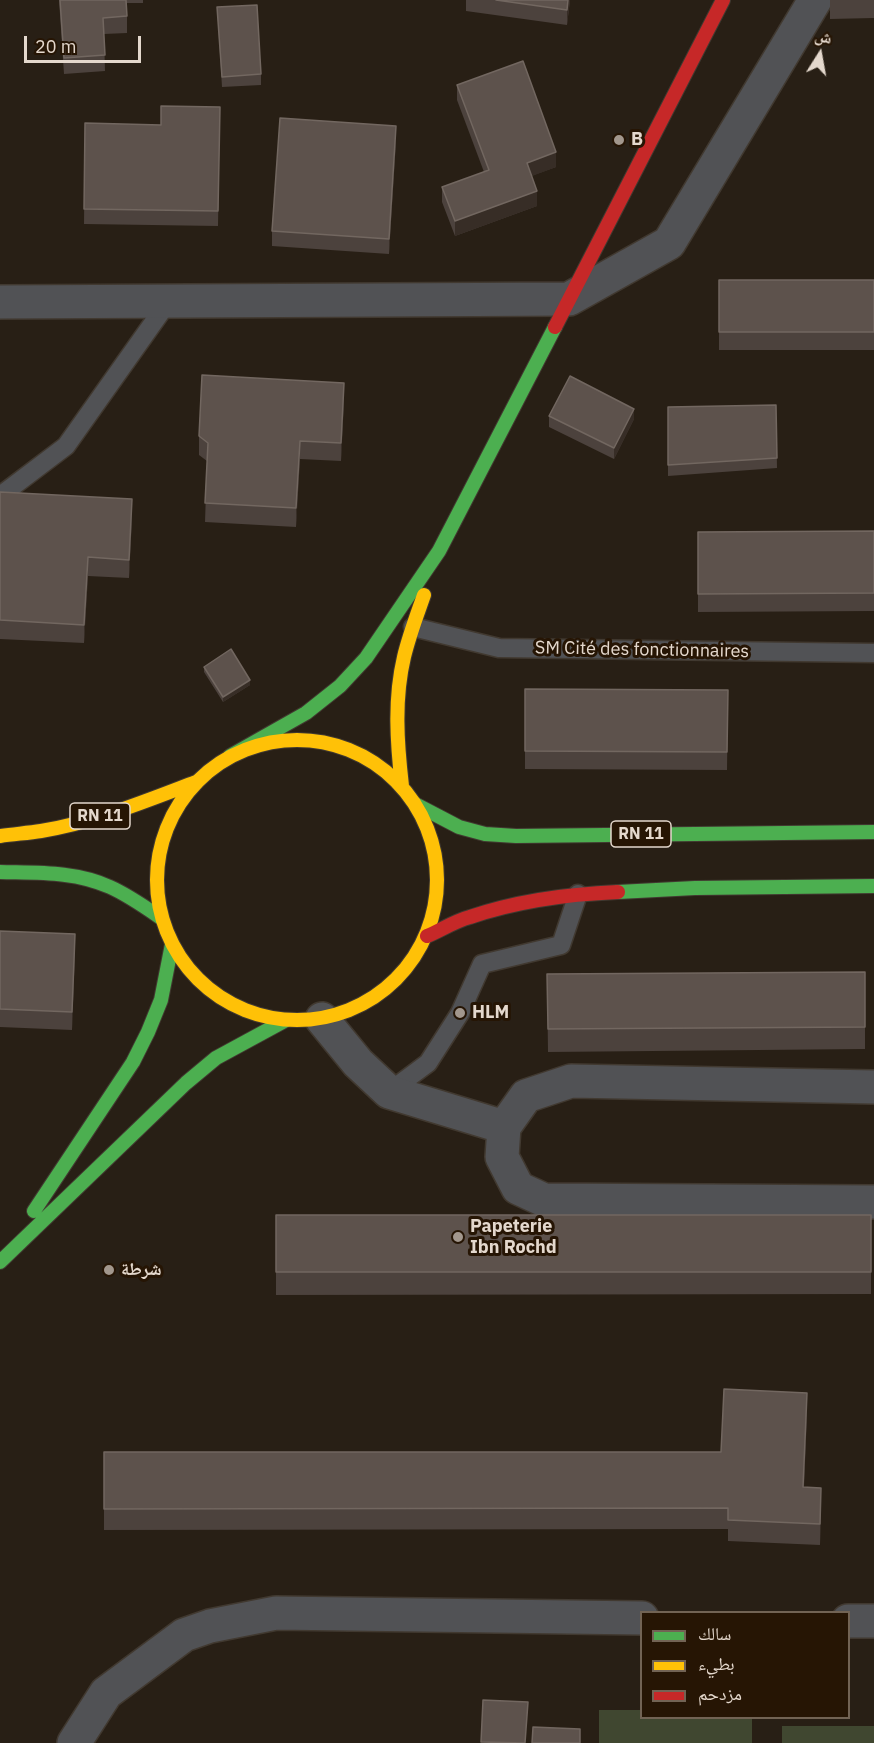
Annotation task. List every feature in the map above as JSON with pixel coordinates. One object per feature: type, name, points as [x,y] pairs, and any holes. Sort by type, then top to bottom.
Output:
[{"type":"main road","points":[[402,786],[398,753],[398,711],[402,665],[440,551],[723,0]]},
{"type":"main road","points":[[230,756],[266,743],[302,739],[339,746],[374,762],[402,786],[429,829],[437,857],[438,897],[427,936],[409,965],[385,990],[355,1008],[322,1018],[286,1020],[258,1015],[231,1004],[207,988],[188,968],[172,944],[161,918],[156,882],[160,845],[174,810],[196,782],[230,756],[306,713],[340,686],[366,658],[440,551]]},
{"type":"main road","name":"RN 11","points":[[0,836],[41,831],[87,820],[127,808],[196,782]]},
{"type":"main road","name":"RN 11","points":[[415,804],[459,827],[485,834],[874,832]]},
{"type":"main road","points":[[0,872],[86,878],[112,887],[161,918]]},
{"type":"main road","points":[[427,936],[470,917],[578,894],[694,888],[874,886]]},
{"type":"main road","points":[[0,1262],[133,1062],[161,1000],[172,944]]},
{"type":"main road","points":[[0,1262],[186,1083],[216,1058],[286,1020]]},
{"type":"street","points":[[0,302],[569,299],[669,243],[815,0]]},
{"type":"street","points":[[322,1018],[358,1063],[389,1092],[504,1127]]},
{"type":"street","points":[[874,1087],[570,1081],[526,1096],[504,1127],[502,1157],[518,1188],[544,1200],[874,1202]]},
{"type":"street","points":[[74,1743],[106,1694],[184,1635],[210,1626],[276,1613],[640,1618]]},
{"type":"street","points":[[850,1621],[874,1622]]},
{"type":"lane","points":[[0,496],[66,446],[168,302]]},
{"type":"lane","name":"SM Cité des fonctionnaires","points":[[413,627],[500,648],[874,653]]},
{"type":"lane","points":[[389,1092],[428,1063],[460,1013],[483,964],[561,945],[578,894]]},
{"type":"green space","points":[[599,1710],[640,1710],[640,1719],[752,1719],[752,1743],[599,1743]]},
{"type":"green space","points":[[782,1726],[874,1726],[874,1743],[782,1743]]},
{"type":"building","points":[[60,0],[126,0],[127,16],[103,18],[105,55],[64,58]]},
{"type":"building","points":[[496,0],[568,0],[567,10]]},
{"type":"building","points":[[257,5],[261,74],[222,77],[217,7]]},
{"type":"building","points":[[523,61],[556,152],[527,163],[537,191],[455,221],[442,187],[489,170],[457,85]]},
{"type":"building","points":[[161,106],[220,107],[218,211],[84,209],[85,123],[161,125]]},
{"type":"building","points":[[280,118],[396,126],[389,239],[272,231]]},
{"type":"building","points":[[719,280],[874,280],[874,332],[719,332]]},
{"type":"building","points":[[202,375],[344,383],[341,443],[300,441],[296,508],[205,503],[208,443],[199,436]]},
{"type":"building","points":[[570,376],[634,409],[614,448],[549,416]]},
{"type":"building","points":[[776,405],[777,458],[668,465],[668,407]]},
{"type":"building","points":[[0,492],[132,499],[129,560],[88,557],[84,625],[0,620]]},
{"type":"building","points":[[874,531],[874,593],[698,594],[698,532]]},
{"type":"building","points":[[231,649],[250,680],[223,697],[204,667]]},
{"type":"building","points":[[525,689],[728,690],[727,752],[525,751]]},
{"type":"building","points":[[0,931],[75,934],[72,1012],[0,1009]]},
{"type":"building","points":[[865,972],[865,1027],[548,1029],[547,974]]},
{"type":"building","points":[[276,1215],[871,1215],[871,1272],[276,1272]]},
{"type":"building","points":[[724,1389],[807,1393],[803,1487],[821,1488],[820,1524],[728,1520],[728,1508],[104,1509],[104,1452],[721,1452]]},
{"type":"building","points":[[483,1700],[528,1702],[525,1743],[481,1742]]},
{"type":"building","points":[[533,1727],[580,1729],[580,1743],[532,1743]]},
{"type":"traffic: fast","points":[[230,756],[306,713],[340,686],[366,658],[439,551],[555,327]]},
{"type":"traffic: fast","points":[[415,804],[459,827],[485,834],[516,836],[874,832]]},
{"type":"traffic: fast","points":[[0,872],[70,875],[83,878],[110,887],[161,918]]},
{"type":"traffic: fast","points":[[618,892],[695,888],[874,886]]},
{"type":"traffic: fast","points":[[34,1211],[133,1062],[161,1000],[172,944]]},
{"type":"traffic: fast","points":[[0,1262],[186,1083],[216,1058],[286,1020]]},
{"type":"traffic: slow","points":[[402,786],[398,737],[399,689],[406,649],[424,595]]},
{"type":"traffic: slow","points":[[311,740],[351,750],[363,756],[386,772],[405,791],[427,826],[435,853],[437,880],[435,907],[427,934],[414,958],[396,979],[375,997],[351,1010],[311,1020],[283,1020],[243,1010],[219,997],[198,979],[180,958],[167,934],[159,907],[157,866],[167,826],[180,802],[198,781],[219,763],[243,750],[270,742],[311,740]]},
{"type":"traffic: slow","points":[[0,836],[41,831],[81,822],[196,782]]},
{"type":"traffic: jam","points":[[555,327],[723,0]]},
{"type":"traffic: jam","points":[[427,936],[453,923],[488,911],[581,894],[618,892]]},
{"type":"place","name":"B","points":[[619,140]]},
{"type":"place","name":"HLM","points":[[460,1013]]},
{"type":"place","name":"Papeterie Ibn Rochd","points":[[458,1237]]},
{"type":"place","name":"شرطة","points":[[109,1270]]}]
